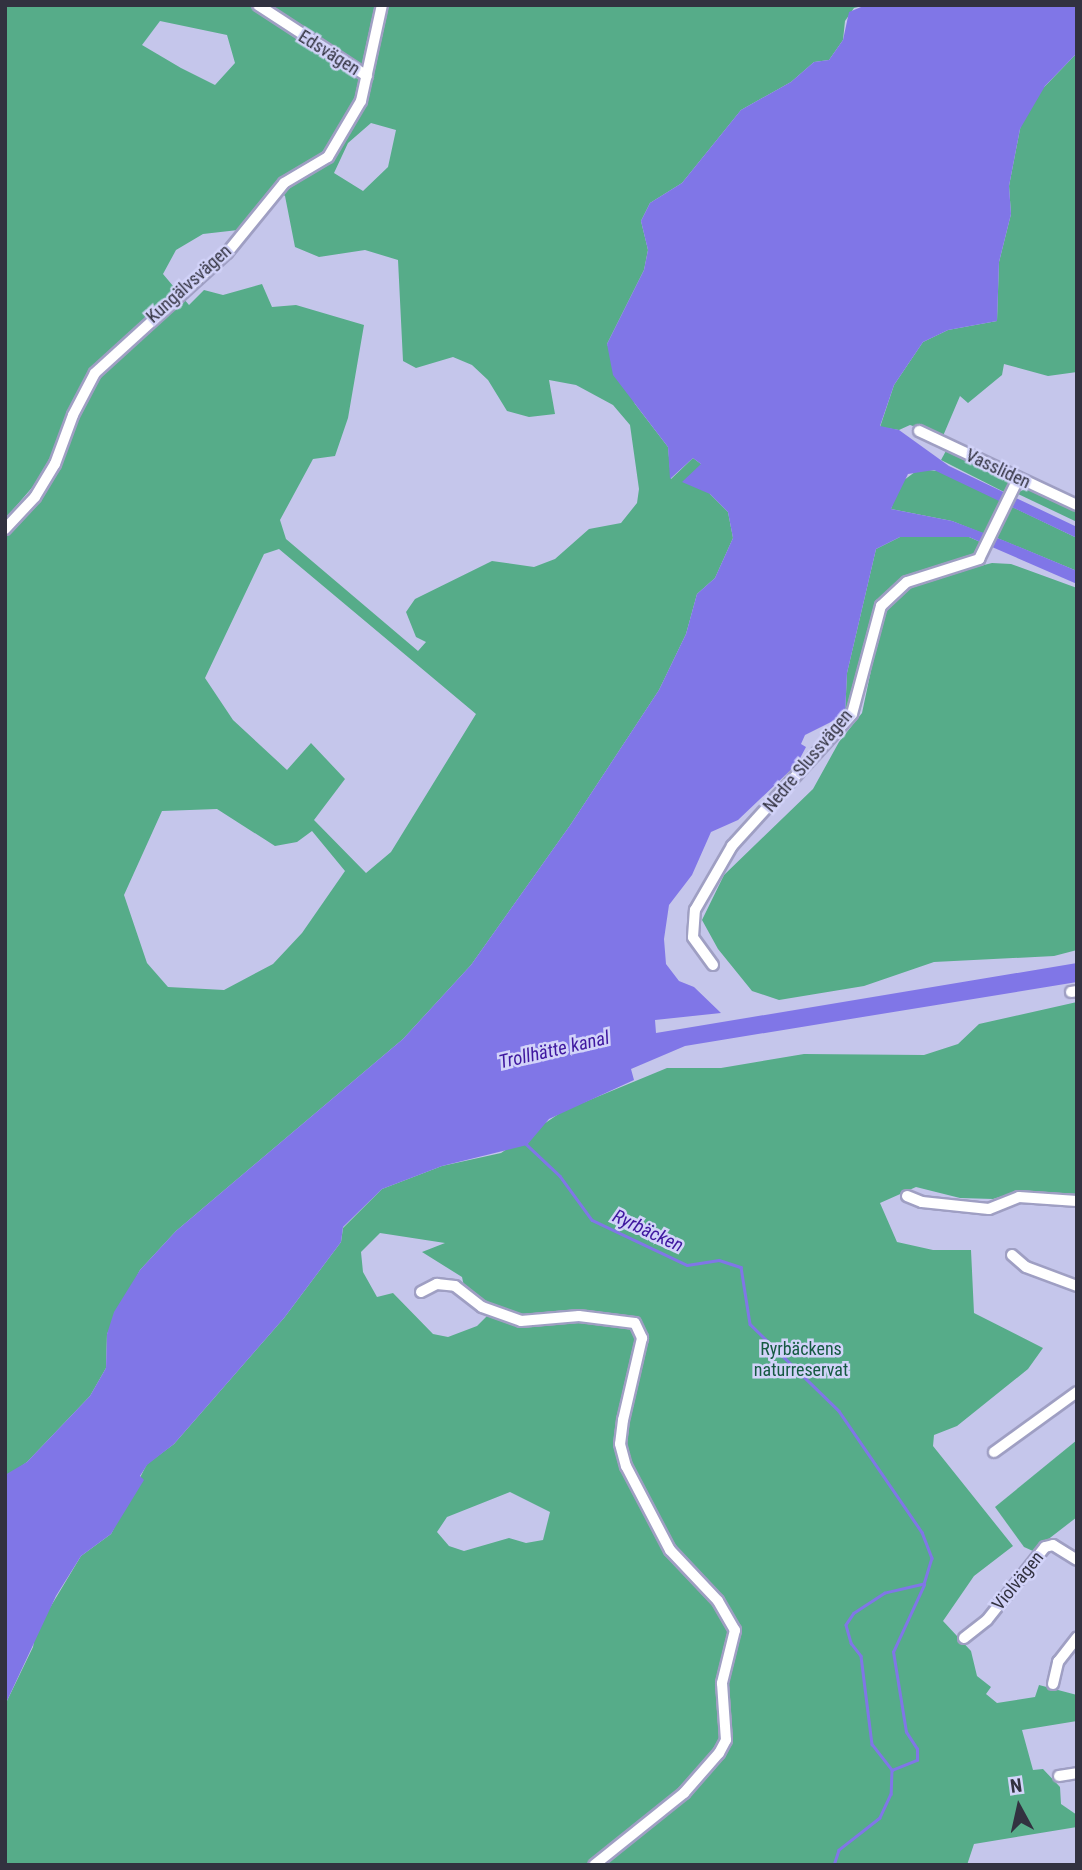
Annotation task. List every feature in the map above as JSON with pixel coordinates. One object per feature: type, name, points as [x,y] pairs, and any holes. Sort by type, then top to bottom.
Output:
[{"type":"street","name":"Edsvägen","points":[[258,5],[367,76]]},
{"type":"street","name":"Kungälvsvägen","points":[[5,529],[35,497],[55,464],[73,415],[95,373],[125,340],[227,253],[284,183],[328,157],[352,121],[367,76],[382,5]]},
{"type":"street","name":"Vassliden","points":[[919,431],[1077,505]]},
{"type":"street","name":"Nedre Slussvägen","points":[[713,965],[693,937],[699,902],[732,846],[852,714],[881,606],[900,586],[972,562],[988,549],[1018,479]]},
{"type":"street","points":[[907,1196],[922,1202],[989,1209],[1019,1198],[1077,1201]]},
{"type":"street","points":[[1012,1255],[1026,1267],[1077,1286]]},
{"type":"street","points":[[421,1292],[437,1284],[455,1286],[482,1307],[521,1321],[600,1317],[635,1323],[640,1329],[622,1419],[623,1455],[670,1550],[728,1614],[735,1641],[722,1683],[726,1740],[719,1753],[684,1793],[594,1865]]},
{"type":"street","points":[[994,1452],[1077,1392]]},
{"type":"street","name":"Violvägen","points":[[964,1638],[987,1620],[1045,1548],[1052,1545],[1077,1560]]},
{"type":"street","points":[[1053,1684],[1058,1662],[1077,1638]]},
{"type":"street","points":[[1059,1776],[1077,1773]]},
{"type":"green space","points":[[5,5],[866,5],[854,8],[845,21],[843,40],[829,60],[814,62],[791,82],[741,110],[682,183],[650,203],[641,221],[648,250],[644,270],[607,344],[635,404],[668,447],[671,479],[693,458],[701,464],[710,494],[728,512],[733,538],[715,578],[697,594],[686,634],[659,690],[571,824],[471,965],[403,1039],[176,1231],[140,1270],[107,1334],[106,1368],[90,1396],[27,1462],[5,1478],[5,532],[49,480],[42,476],[5,519]],"holes":[[[160,21],[227,35],[235,63],[215,85],[142,45]],[[371,123],[396,130],[388,167],[363,191],[334,173],[348,143]],[[274,186],[285,196],[295,247],[319,257],[365,250],[398,260],[403,361],[416,368],[453,357],[472,365],[488,380],[507,411],[529,417],[555,414],[549,380],[576,385],[613,405],[630,425],[639,489],[637,503],[621,523],[589,529],[555,559],[534,567],[492,561],[415,599],[406,612],[416,637],[426,642],[418,651],[286,539],[280,520],[313,459],[335,456],[348,418],[364,325],[296,305],[272,307],[262,284],[223,295],[204,290],[189,305],[163,274],[176,250],[203,234],[238,230]],[[279,549],[476,714],[391,852],[366,873],[314,820],[345,779],[311,743],[287,770],[233,720],[205,678],[264,554]],[[217,809],[275,846],[297,842],[312,831],[345,871],[302,933],[273,964],[224,990],[168,987],[147,963],[124,895],[162,811]]]},
{"type":"green space","points":[[1077,53],[1077,372],[1048,376],[1004,364],[1002,375],[968,403],[960,396],[943,436],[910,425],[899,430],[880,427],[894,385],[923,342],[948,330],[997,321],[999,262],[1011,214],[1009,186],[1026,106]]},
{"type":"green space","points":[[947,449],[999,472],[1012,483],[1008,494],[941,460]]},
{"type":"green space","points":[[919,469],[938,471],[1005,503],[987,535],[952,521],[891,509],[900,483]]},
{"type":"green space","points":[[1028,488],[1077,510],[1077,522],[1016,493]]},
{"type":"green space","points":[[1010,506],[1077,538],[1077,571],[997,538]]},
{"type":"green space","points":[[900,537],[969,537],[987,545],[985,554],[889,595],[855,706],[845,715],[847,673],[876,549]]},
{"type":"green space","points":[[992,563],[1011,564],[1077,588],[1077,950],[1054,956],[934,962],[864,986],[779,1000],[752,991],[718,949],[702,920],[724,875],[813,789],[839,742],[862,713],[884,609],[899,592],[919,581]]},
{"type":"green space","name":"Ryrbäckens naturreservat","points":[[1077,1002],[1077,1194],[1019,1191],[993,1199],[960,1198],[916,1187],[880,1203],[897,1242],[933,1250],[971,1250],[974,1313],[1043,1348],[1028,1369],[957,1426],[934,1435],[933,1446],[1013,1546],[974,1576],[943,1621],[971,1651],[977,1676],[991,1687],[986,1694],[997,1703],[1035,1697],[1039,1685],[1077,1695],[1077,1721],[1022,1730],[1033,1770],[1043,1769],[1060,1787],[1061,1804],[1077,1815],[1077,1827],[974,1844],[967,1865],[5,1865],[5,1705],[33,1647],[36,1631],[81,1556],[111,1534],[147,1464],[174,1444],[284,1318],[341,1242],[343,1228],[382,1189],[442,1166],[501,1153],[563,1111],[667,1068],[721,1068],[804,1054],[924,1055],[958,1044],[979,1024]],"holes":[[[380,1233],[445,1243],[422,1252],[462,1277],[465,1291],[485,1306],[487,1316],[477,1326],[448,1337],[433,1334],[393,1293],[377,1297],[363,1272],[361,1252]],[[510,1492],[550,1512],[543,1540],[526,1543],[509,1538],[464,1551],[449,1546],[437,1532],[447,1517]]]},
{"type":"green space","points":[[1077,1440],[1077,1517],[1033,1551],[1024,1547],[995,1507]]},
{"type":"water","name":"Trollhätte kanal","points":[[866,5],[1077,5],[1077,53],[1045,86],[1020,129],[1009,186],[1011,214],[999,262],[997,321],[948,330],[923,342],[894,385],[880,426],[899,430],[949,466],[1077,527],[1077,538],[934,470],[908,474],[891,509],[952,521],[1005,541],[1077,571],[1077,584],[969,537],[900,537],[876,549],[847,673],[845,715],[805,735],[801,744],[806,747],[797,764],[738,820],[711,832],[692,875],[669,905],[664,939],[666,964],[679,981],[694,987],[721,1013],[655,1020],[656,1033],[1077,963],[1077,982],[685,1046],[631,1069],[634,1080],[549,1119],[527,1145],[442,1166],[382,1189],[343,1227],[341,1242],[284,1318],[174,1444],[147,1465],[140,1476],[144,1480],[111,1534],[81,1556],[56,1596],[5,1705],[5,1475],[27,1462],[90,1396],[106,1368],[107,1334],[114,1312],[140,1270],[176,1231],[403,1039],[471,965],[571,824],[659,690],[686,634],[697,594],[715,578],[733,538],[728,512],[710,494],[682,482],[701,464],[693,458],[670,479],[668,447],[613,375],[607,344],[644,270],[648,250],[641,221],[650,203],[682,183],[741,110],[791,82],[814,62],[829,60],[843,40],[849,12]]},
{"type":"waterway","name":"Ryrbäcken","points":[[525,1143],[560,1176],[592,1220],[687,1265],[719,1260],[741,1267],[750,1324],[839,1411],[922,1532],[932,1558],[924,1584],[885,1593],[854,1613],[846,1625],[851,1643],[861,1656],[872,1744],[892,1770],[891,1794],[880,1818],[839,1850],[834,1865]]},
{"type":"waterway","name":"Ryrbäcken","points":[[892,1770],[917,1760],[917,1749],[906,1732],[893,1652],[924,1585]]}]
